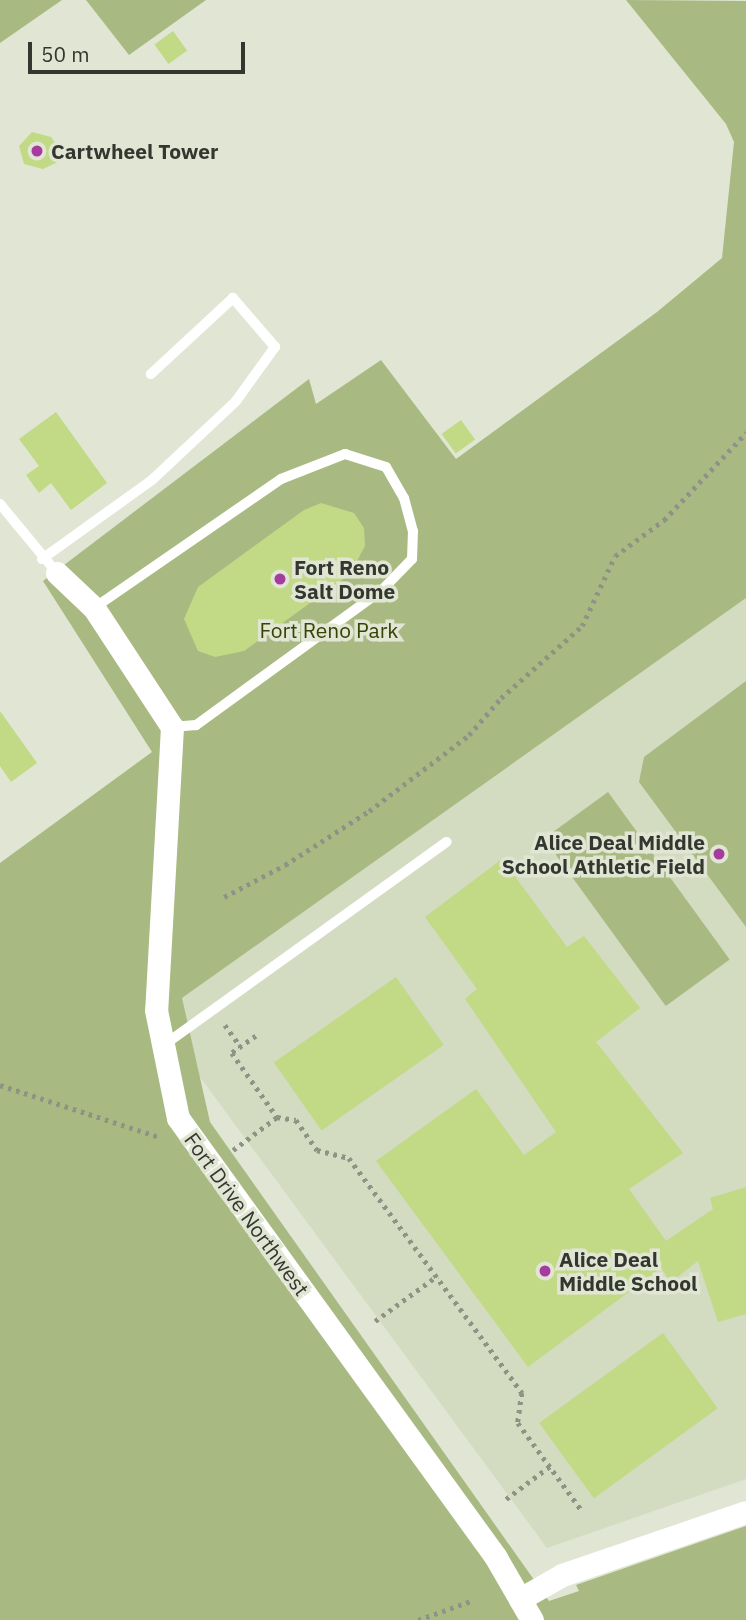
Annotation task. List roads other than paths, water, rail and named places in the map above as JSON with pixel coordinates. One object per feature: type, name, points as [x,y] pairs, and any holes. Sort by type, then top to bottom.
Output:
[{"type":"street","points":[[49,566],[94,608],[172,727]]},
{"type":"street","name":"Fort Drive Northwest","points":[[172,727],[165,888],[155,968],[161,1047],[178,1118],[194,1144],[479,1534],[532,1620]]},
{"type":"street","points":[[520,1599],[562,1575],[746,1512]]},
{"type":"lane","points":[[0,504],[49,566],[152,480],[236,401],[275,347],[233,298],[151,374]]},
{"type":"lane","points":[[94,608],[281,480],[345,454],[386,467],[407,509],[413,531],[412,559],[382,590],[195,724],[172,727]]},
{"type":"lane","points":[[161,1047],[447,842]]},
{"type":"place","name":"Cartwheel Tower","points":[[37,151]]},
{"type":"place","name":"Fort Reno Salt Dome","points":[[280,579]]},
{"type":"place","name":"Alice Deal Middle School Athletic Field","points":[[719,854]]},
{"type":"place","name":"Alice Deal Middle School","points":[[545,1271]]},
{"type":"park label","name":"Fort Reno Park","points":[[329,630]]}]
